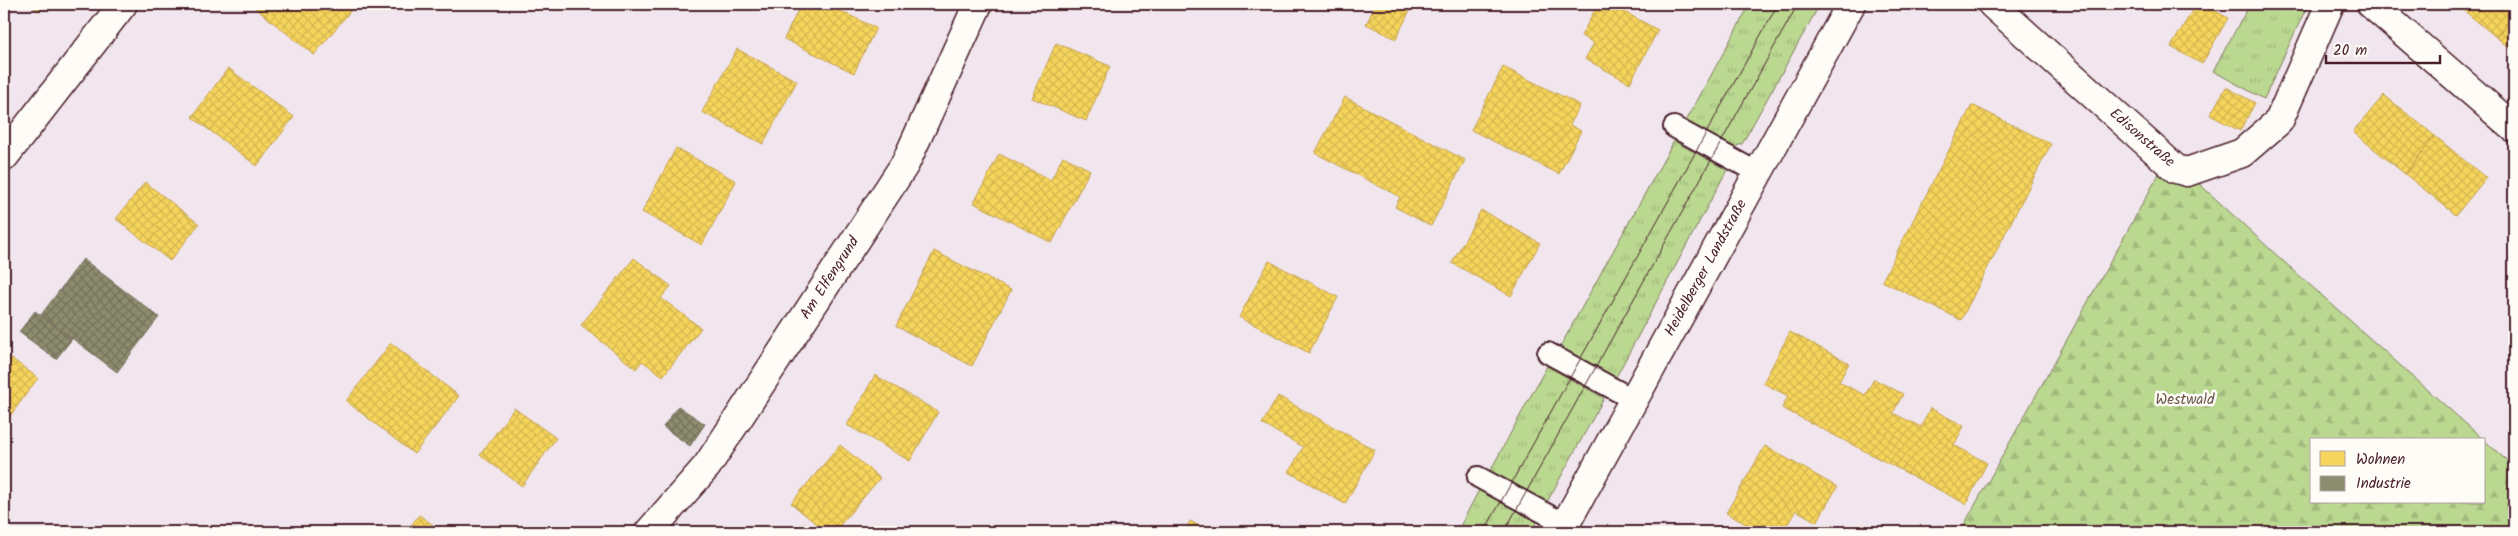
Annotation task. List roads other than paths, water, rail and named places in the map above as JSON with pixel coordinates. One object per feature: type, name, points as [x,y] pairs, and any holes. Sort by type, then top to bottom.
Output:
[{"type":"street","points":[[4,156],[123,4]]},
{"type":"street","name":"Am Elfengrund","points":[[649,532],[706,466],[905,164],[978,4]]},
{"type":"street","name":"Heidelberger Landstraße","points":[[1563,528],[1851,4]]},
{"type":"street","name":"Edisonstraße","points":[[1992,4],[2176,169],[2187,172],[2242,153],[2279,121],[2330,4]]},
{"type":"street","points":[[2371,4],[2514,128]]},
{"type":"lane","points":[[1674,127],[1758,173]]},
{"type":"lane","points":[[1548,353],[1634,400]]},
{"type":"lane","points":[[1478,477],[1563,528]]},
{"type":"tram line","points":[[1484,532],[1778,4]]},
{"type":"tram line","points":[[1504,532],[1798,4]]},
{"type":"park label","name":"Westwald","points":[[2185,400]]}]
